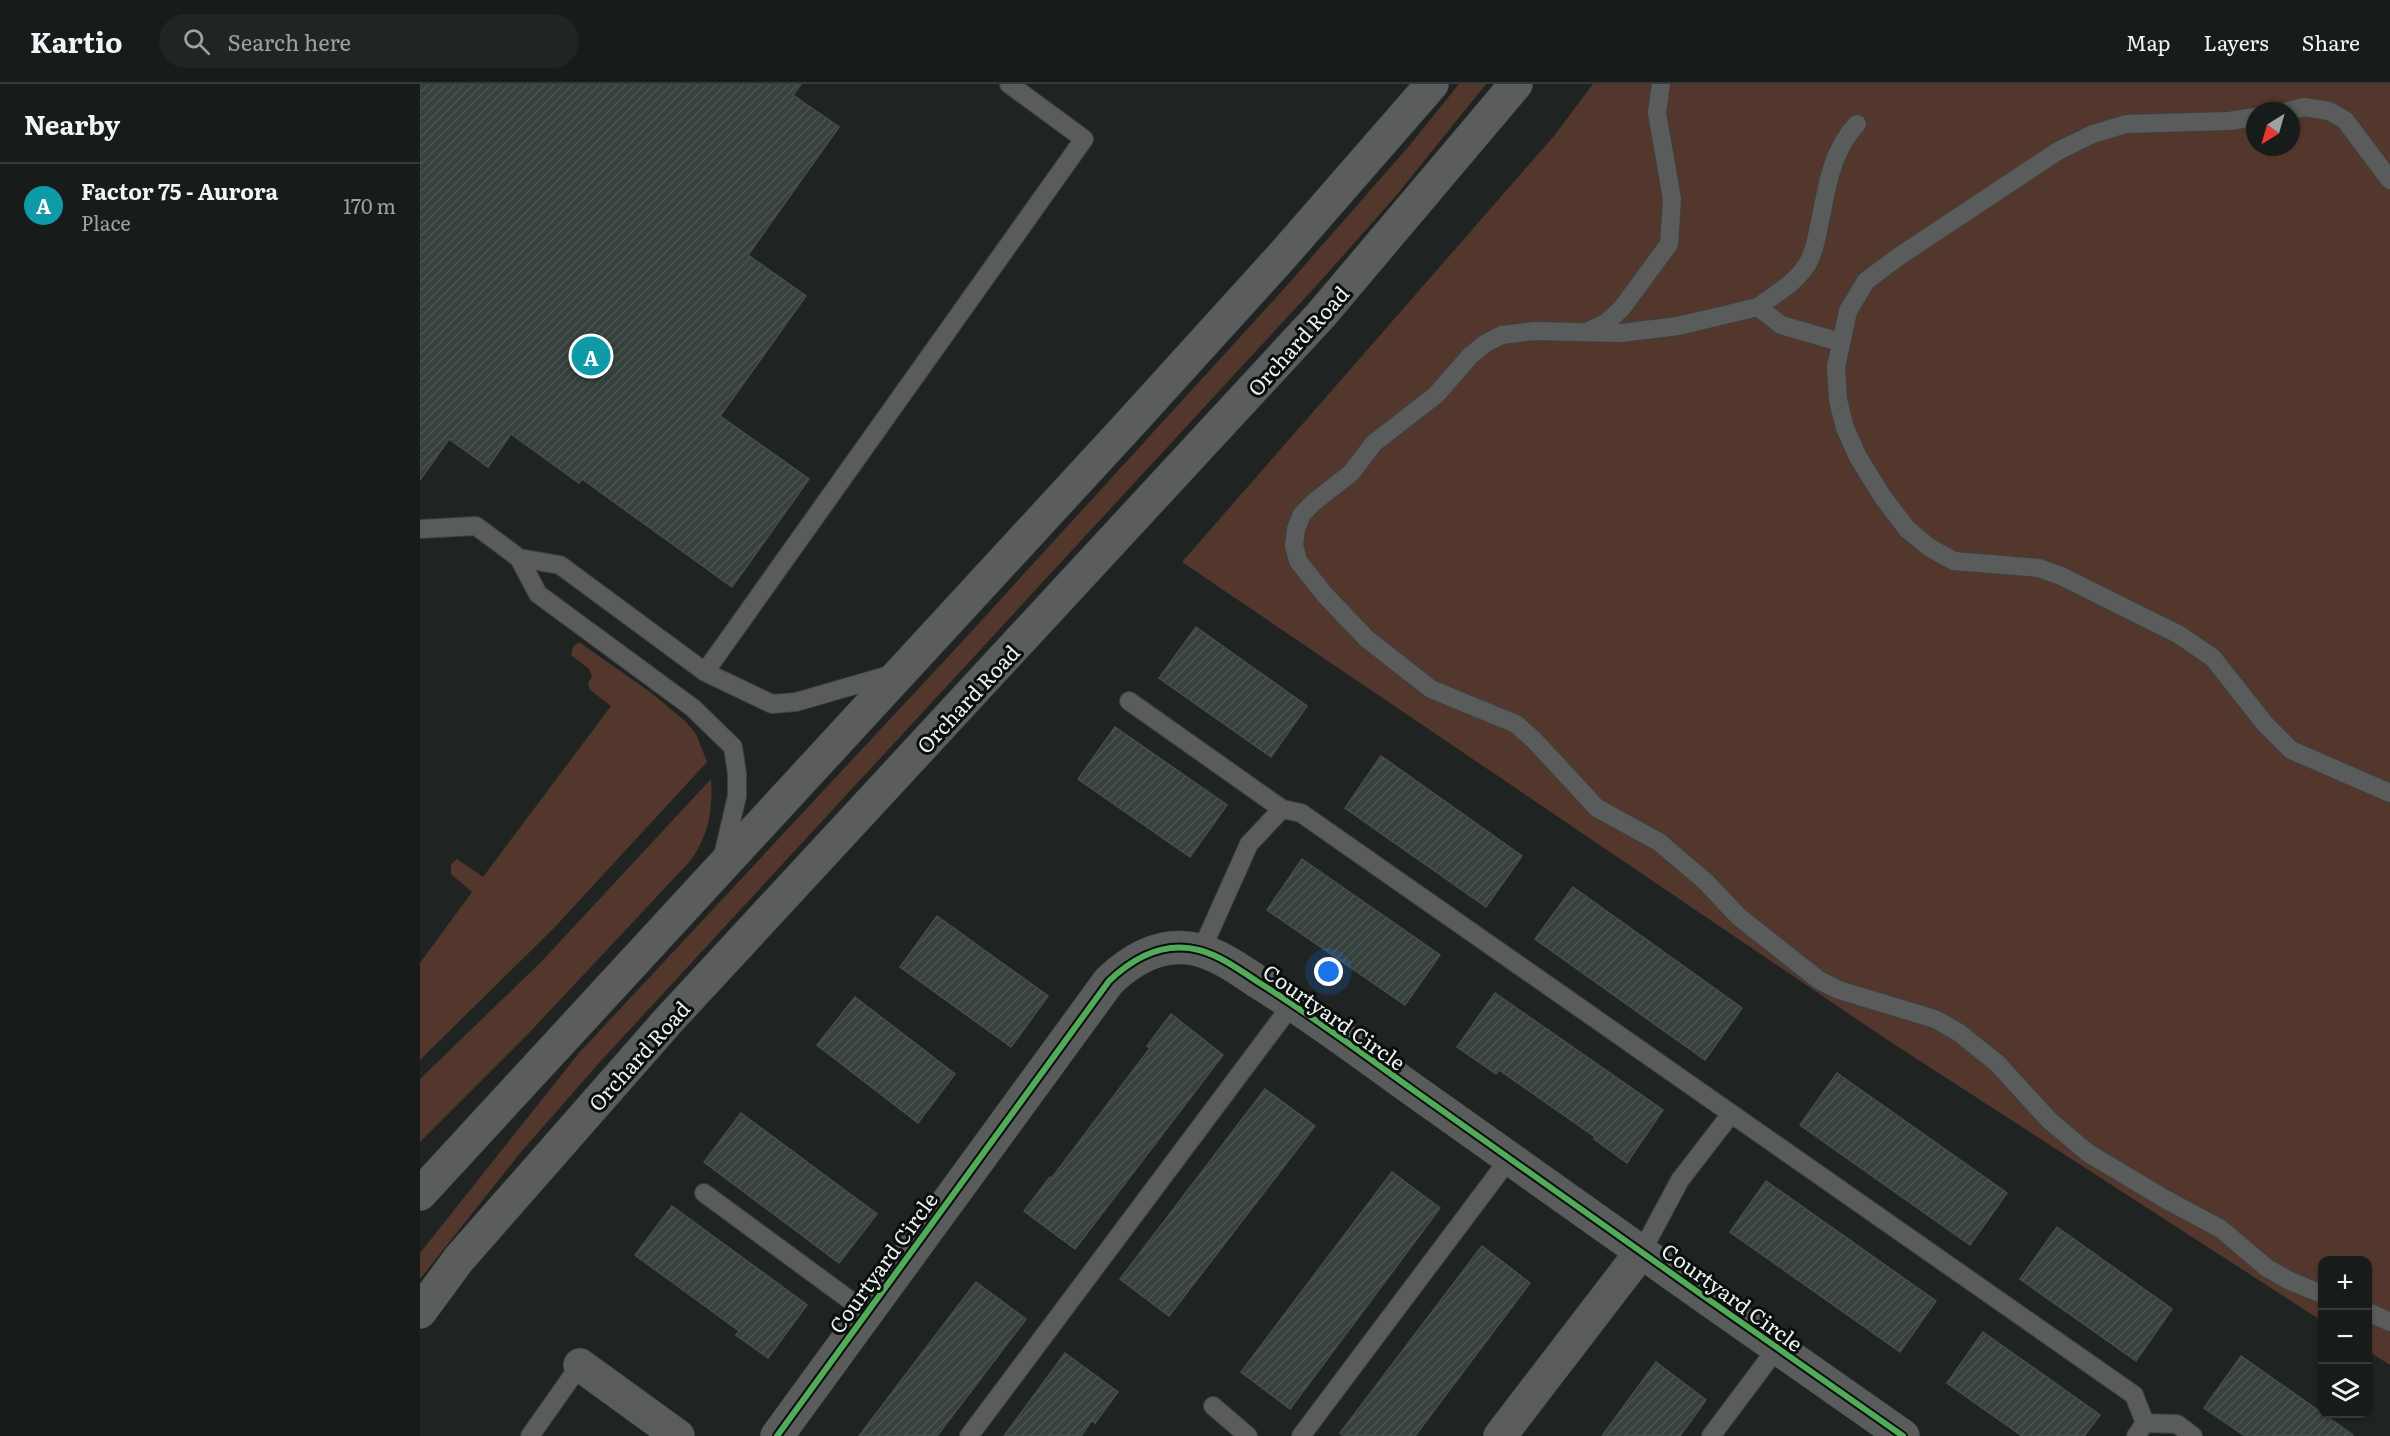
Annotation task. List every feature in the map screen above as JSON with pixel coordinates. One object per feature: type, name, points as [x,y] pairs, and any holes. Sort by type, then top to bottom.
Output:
[{"type":"main road","points":[[420,1194],[1276,264],[1432,84]]},
{"type":"main road","name":"Orchard Road","points":[[420,1312],[459,1259],[667,1022],[1321,315],[1516,84]]},
{"type":"street","name":"Courtyard Circle","points":[[777,1436],[1109,981],[1127,963],[1151,952],[1178,946],[1222,959],[1293,1003],[1509,1159],[1642,1251],[1705,1299],[1903,1436]]},
{"type":"street","points":[[1500,1436],[1642,1251]]},
{"type":"street","points":[[580,1365],[678,1436]]},
{"type":"lane","points":[[705,672],[1084,139],[1009,84]]},
{"type":"lane","points":[[1585,333],[1606,323],[1622,308],[1669,244],[1672,199],[1657,113],[1661,84]]},
{"type":"lane","points":[[2300,108],[2329,111],[2345,120],[2390,180]]},
{"type":"lane","points":[[2246,118],[2229,121],[2126,124],[2093,134],[2058,151],[1898,257],[1866,281],[1848,311],[1836,367],[1837,389],[1845,428],[1858,457],[1882,496],[1907,530],[1930,548],[1954,561],[2039,568],[2061,576],[2178,634],[2213,658],[2265,724],[2291,750],[2390,793]]},
{"type":"lane","points":[[1857,124],[1845,136],[1837,153],[1809,262],[1795,279],[1758,307],[1678,326],[1620,333],[1534,331],[1502,335],[1486,343],[1470,356],[1436,395],[1383,435],[1351,473],[1302,514],[1296,529],[1294,545],[1298,561],[1337,609],[1376,646],[1431,689],[1516,724],[1534,740],[1597,808],[1659,842],[1706,882],[1738,917],[1819,980],[1839,990],[1935,1019],[1958,1032],[1997,1063],[2049,1120],[2088,1153],[2165,1199],[2221,1228],[2267,1268],[2318,1292]]},
{"type":"lane","points":[[1758,307],[1781,326],[1840,342]]},
{"type":"lane","points":[[420,529],[476,526],[519,558],[538,594],[693,708],[733,747],[737,796],[720,868]]},
{"type":"lane","points":[[519,558],[560,565],[705,672],[772,704],[796,702],[900,672]]},
{"type":"lane","points":[[1129,701],[1282,808],[1301,813],[2134,1395],[2141,1429],[2177,1424],[2193,1436]]},
{"type":"lane","points":[[1201,951],[1249,844],[1282,808]]},
{"type":"lane","points":[[969,1436],[1293,1003]]},
{"type":"lane","points":[[1642,1251],[1680,1180],[1731,1114]]},
{"type":"lane","points":[[1301,1436],[1509,1159]]},
{"type":"lane","points":[[704,1193],[866,1312]]},
{"type":"lane","points":[[2372,1314],[2390,1322]]},
{"type":"lane","points":[[1711,1436],[1776,1348]]},
{"type":"lane","points":[[530,1436],[580,1365]]},
{"type":"lane","points":[[1213,1406],[1248,1436]]},
{"type":"shaded area","points":[[1459,84],[1486,84],[1395,197],[1316,286],[599,1063],[521,1152],[420,1279],[420,1253],[579,1053],[960,644],[1282,291],[1409,146]]},
{"type":"shaded area","points":[[1593,84],[2390,84],[2390,1365],[2372,1354],[2372,1256],[2318,1256],[2318,1318],[1886,1039],[1182,562],[1554,136]]},
{"type":"shaded area","points":[[579,642],[650,692],[685,721],[696,734],[707,762],[554,928],[420,1060],[420,963],[472,892],[451,874],[451,864],[457,859],[483,877],[611,706],[590,690],[588,682],[592,677],[589,669],[571,655],[573,647]]},
{"type":"shaded area","points":[[711,779],[709,821],[692,859],[529,1033],[420,1142],[420,1079],[542,961]]},
{"type":"building","points":[[420,84],[801,84],[793,95],[839,127],[748,255],[806,296],[720,416],[809,479],[732,587],[582,479],[579,483],[511,434],[488,467],[449,439],[420,480]]},
{"type":"building","points":[[1196,627],[1307,706],[1271,757],[1159,678]]},
{"type":"building","points":[[1115,727],[1227,805],[1190,857],[1078,779]]},
{"type":"building","points":[[1381,756],[1522,856],[1486,907],[1345,808]]},
{"type":"building","points":[[1302,859],[1440,955],[1405,1005],[1267,910]]},
{"type":"building","points":[[1573,887],[1742,1008],[1705,1060],[1535,939]]},
{"type":"building","points":[[937,916],[1048,996],[1011,1047],[900,967]]},
{"type":"building","points":[[1495,993],[1663,1110],[1627,1163],[1594,1139],[1595,1137],[1499,1070],[1496,1074],[1457,1047]]},
{"type":"building","points":[[855,997],[955,1074],[918,1123],[817,1045]]},
{"type":"building","points":[[1171,1014],[1223,1055],[1075,1249],[1024,1211],[1150,1048],[1147,1046]]},
{"type":"building","points":[[1837,1073],[2007,1193],[1970,1245],[1800,1125]]},
{"type":"building","points":[[1265,1089],[1315,1126],[1169,1316],[1120,1279]]},
{"type":"building","points":[[741,1113],[877,1214],[839,1263],[704,1162]]},
{"type":"building","points":[[1392,1172],[1440,1208],[1290,1409],[1241,1372]]},
{"type":"building","points":[[1766,1181],[1936,1301],[1900,1352],[1730,1232]]},
{"type":"building","points":[[672,1206],[807,1305],[768,1358],[736,1335],[739,1331],[635,1255]]},
{"type":"building","points":[[2057,1227],[2172,1309],[2136,1361],[2020,1279]]},
{"type":"building","points":[[1482,1246],[1530,1283],[1415,1436],[1344,1436],[1340,1433]]},
{"type":"building","points":[[976,1282],[1026,1319],[937,1436],[859,1436]]},
{"type":"building","points":[[1983,1332],[2100,1415],[2084,1436],[2022,1436],[1947,1383]]},
{"type":"building","points":[[1065,1353],[1118,1392],[1095,1423],[1092,1420],[1081,1436],[1004,1436]]},
{"type":"building","points":[[2241,1356],[2318,1410],[2318,1418],[2329,1418],[2353,1435],[2245,1436],[2204,1408]]},
{"type":"building","points":[[1656,1362],[1706,1400],[1680,1436],[1602,1436]]},
{"type":"cycle path","points":[[777,1436],[1109,981],[1139,958],[1174,948],[1199,950],[1215,956],[1299,1008],[1903,1436]]},
{"type":"place","name":"Factor 75 - Aurora","points":[[591,356]]}]
